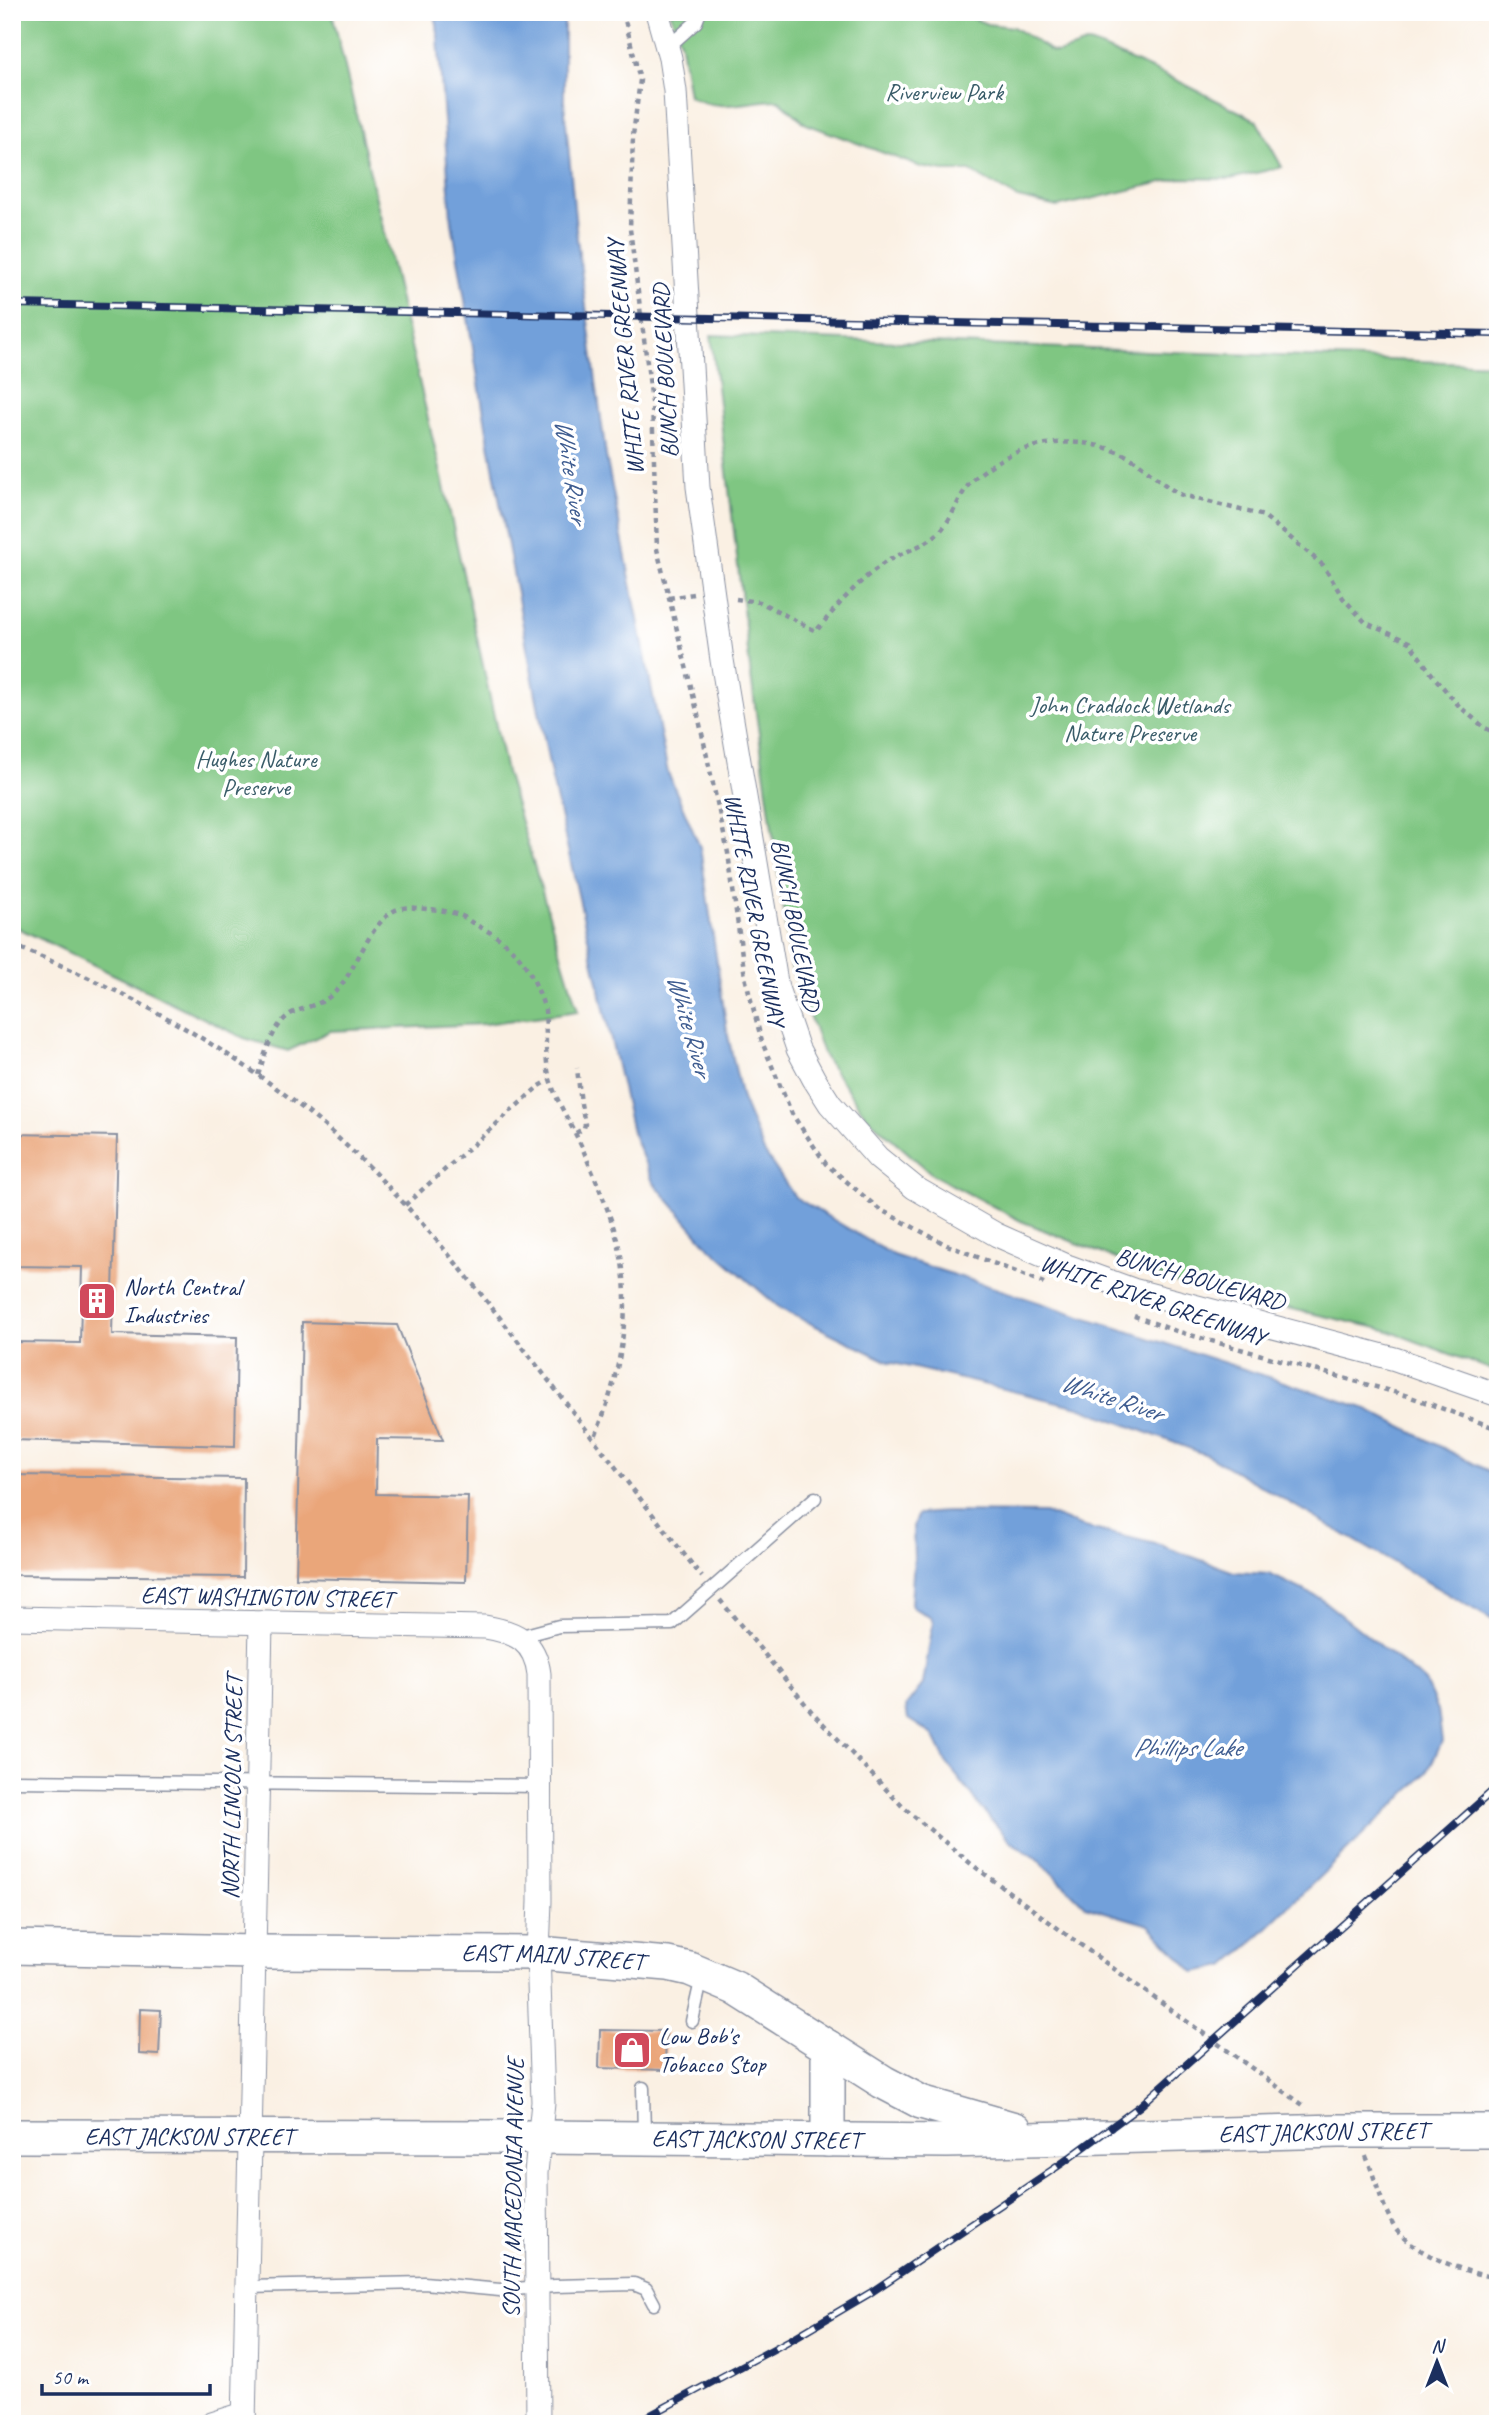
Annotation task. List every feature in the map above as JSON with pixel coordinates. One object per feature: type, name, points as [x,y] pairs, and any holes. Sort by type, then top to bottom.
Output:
[{"type":"main road","name":"EAST MAIN STREET","points":[[12,1947],[254,1952],[538,1953],[668,1964],[703,1974],[735,1988],[883,2082],[921,2102],[990,2123],[1052,2137]]},
{"type":"main road","points":[[828,2047],[828,2140]]},
{"type":"main road","name":"EAST JACKSON STREET","points":[[12,2136],[1003,2140],[1338,2131],[1498,2131]]},
{"type":"street","name":"BUNCH BOULEVARD","points":[[657,12],[675,91],[698,487],[713,596],[782,1007],[798,1049],[814,1079],[830,1104],[878,1158],[915,1188],[997,1235],[1067,1266],[1133,1290],[1395,1359],[1498,1395]]},
{"type":"street","name":"EAST WASHINGTON STREET","points":[[12,1618],[485,1628],[504,1630],[518,1637]]},
{"type":"street","name":"NORTH LINCOLN STREET","points":[[244,2419],[261,1623]]},
{"type":"street","name":"SOUTH MACEDONIA AVENUE","points":[[518,1637],[534,1653],[537,1663],[540,1786],[538,1953],[543,2102],[536,2173],[538,2424]]},
{"type":"street","points":[[212,2424],[244,2419]]},
{"type":"lane","points":[[667,48],[696,22],[700,12]]},
{"type":"lane","points":[[518,1637],[559,1626],[672,1624],[815,1498]]},
{"type":"lane","points":[[12,1782],[540,1786]]},
{"type":"lane","points":[[692,2021],[703,1974]]},
{"type":"lane","points":[[643,2088],[644,2138]]},
{"type":"lane","points":[[247,2287],[424,2283],[500,2290],[634,2284],[646,2289],[654,2304]]},
{"type":"path","name":"WHITE RIVER GREENWAY","points":[[623,12],[640,80],[633,136],[630,229],[652,402],[657,549],[698,715],[728,853],[744,976],[762,1042],[792,1114],[826,1164],[879,1209],[947,1245],[1045,1283]]},
{"type":"path","points":[[669,598],[697,593],[760,602],[816,631],[853,588],[881,565],[936,535],[973,479],[987,468],[1028,447],[1054,442],[1082,443],[1104,447],[1128,456],[1171,490],[1182,495],[1264,516],[1323,565],[1343,598],[1366,623],[1409,642],[1433,677],[1460,707],[1485,728],[1498,734]]},
{"type":"path","points":[[258,1075],[267,1049],[283,1018],[331,996],[381,923],[391,913],[404,907],[463,916],[477,926],[491,931],[513,950],[529,972],[545,1010],[550,1080],[576,1133],[619,1247],[624,1289],[623,1324],[616,1375],[594,1440]]},
{"type":"path","points":[[12,945],[115,990],[182,1028],[258,1075],[311,1115],[405,1205],[469,1277],[594,1440],[812,1712],[904,1808],[970,1863],[1067,1936],[1364,2150],[1393,2226],[1413,2246],[1455,2267],[1498,2278]]},
{"type":"path","points":[[576,1133],[584,1128],[585,1124],[580,1104],[577,1068]]},
{"type":"path","points":[[405,1205],[538,1087],[550,1080]]},
{"type":"path","name":"WHITE RIVER GREENWAY","points":[[1128,1314],[1176,1331],[1408,1396],[1498,1429]]},
{"type":"green space","name":"Hughes Nature Preserve","points":[[12,12],[332,12],[447,499],[506,772],[578,1011],[485,1024],[330,1031],[288,1051],[244,1038],[12,925]]},
{"type":"green space","name":"Riverview Park","points":[[670,12],[958,12],[987,24],[1013,27],[1053,52],[1058,53],[1089,43],[1174,79],[1256,120],[1282,167],[1230,179],[1180,178],[1057,207],[1018,198],[970,171],[944,171],[921,167],[806,124],[779,100],[723,105],[689,96],[681,45]]},
{"type":"green space","name":"John Craddock Wetlands Nature Preserve","points":[[711,335],[1498,364],[1498,1372],[1386,1330],[1179,1284],[1021,1221],[933,1175],[866,1116],[824,1056],[791,966],[750,669]]},
{"type":"water","name":"White River","points":[[434,12],[564,12],[564,101],[577,239],[606,456],[668,773],[700,847],[727,1031],[742,1099],[764,1152],[795,1197],[893,1255],[1367,1409],[1498,1476],[1498,1623],[1207,1455],[1079,1407],[889,1362],[781,1309],[708,1246],[653,1182],[632,1132],[551,775],[491,455],[451,217]]},
{"type":"water","name":"Phillips Lake","points":[[1045,1513],[1080,1526],[1160,1545],[1234,1572],[1269,1574],[1320,1598],[1425,1682],[1438,1710],[1442,1741],[1427,1773],[1225,1966],[1194,1972],[1149,1925],[1085,1906],[1040,1861],[1010,1841],[946,1762],[933,1735],[908,1719],[906,1706],[923,1684],[933,1623],[931,1617],[913,1608],[911,1604],[913,1525],[918,1514]]},
{"type":"building","name":"North Central Industries","points":[[12,1134],[117,1136],[112,1334],[237,1337],[235,1446],[12,1440],[12,1342],[80,1343],[82,1267],[12,1266]]},
{"type":"building","name":"North Central Industries","points":[[302,1322],[397,1325],[443,1440],[377,1439],[376,1494],[468,1496],[466,1582],[296,1578]]},
{"type":"building","points":[[12,1475],[244,1478],[243,1577],[12,1575]]},
{"type":"building","points":[[140,2009],[161,2010],[159,2055],[139,2054]]},
{"type":"building","name":"Low Bob's Tobacco Stop","points":[[600,2030],[666,2031],[665,2070],[599,2068]]},
{"type":"railway","points":[[12,304],[1498,334]]},
{"type":"railway","points":[[634,2424],[792,2339],[870,2293],[1061,2164],[1140,2106],[1498,1786]]},
{"type":"place","name":"North Central Industries","points":[[97,1301]]},
{"type":"place","name":"Low Bob's Tobacco Stop","points":[[632,2050]]}]
